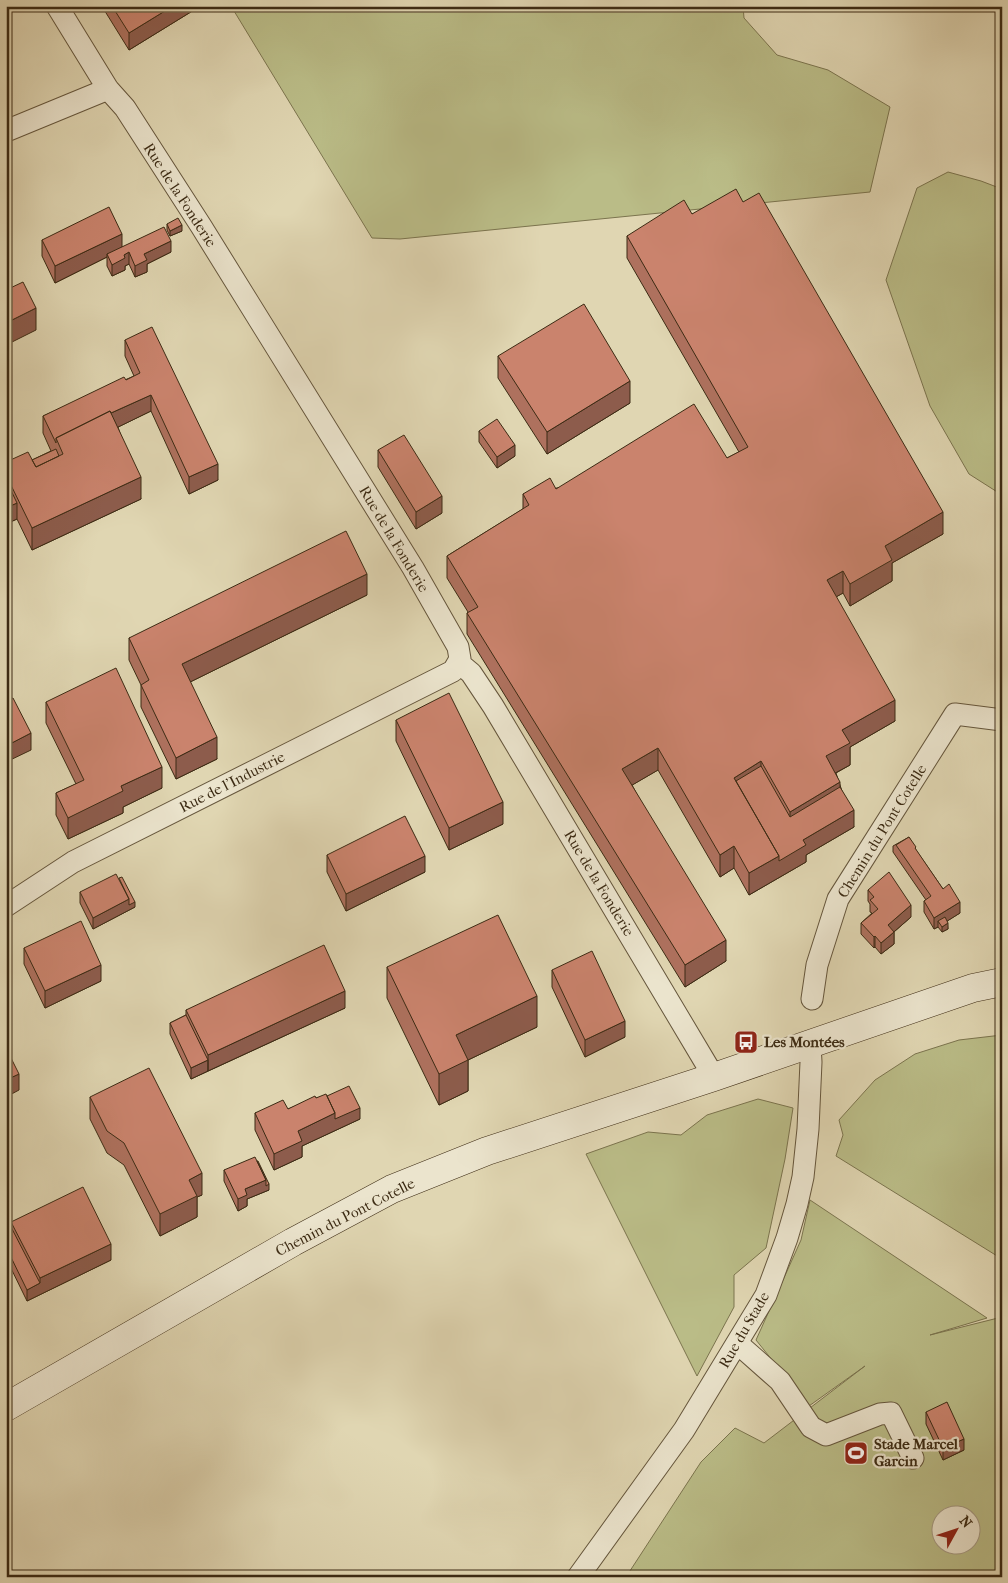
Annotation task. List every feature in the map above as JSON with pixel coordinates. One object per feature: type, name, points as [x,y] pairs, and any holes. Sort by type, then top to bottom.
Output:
[{"type":"street","name":"Rue de la Fonderie","points":[[57,6],[108,89],[125,108],[201,226],[413,568],[458,647],[461,654],[458,663],[471,672],[493,706],[714,1077]]},
{"type":"street","points":[[6,131],[108,89]]},
{"type":"street","name":"Rue de l'Industrie","points":[[6,906],[73,862],[453,671],[458,663]]},
{"type":"street","name":"Chemin du Pont Cotelle","points":[[812,1000],[817,965],[838,899],[955,714],[1002,720]]},
{"type":"street","name":"Chemin du Pont Cotelle","points":[[6,1407],[293,1242],[392,1189],[487,1151],[714,1077],[973,988],[1002,982]]},
{"type":"street","name":"Rue du Stade","points":[[578,1577],[684,1430],[766,1294],[788,1238],[803,1177],[812,1062],[816,1042]]},
{"type":"street","points":[[737,1343],[780,1381],[811,1427],[826,1435],[880,1414],[891,1414],[913,1458]]},
{"type":"green space","points":[[231,6],[743,6],[744,18],[777,55],[828,70],[890,107],[870,192],[400,239],[372,238]]},
{"type":"green space","points":[[948,172],[1002,189],[1002,495],[969,474],[930,406],[886,280],[917,188]]},
{"type":"green space","points":[[1002,1035],[1002,1259],[836,1156],[843,1135],[839,1120],[875,1080],[915,1054],[959,1040]]},
{"type":"green space","points":[[758,1099],[793,1108],[785,1159],[766,1248],[734,1275],[734,1307],[697,1376],[586,1154],[648,1132],[681,1135],[707,1115]]},
{"type":"green space","name":"Stade Marcel Garcin","points":[[810,1200],[987,1318],[930,1335],[1002,1317],[1002,1577],[626,1577],[701,1462],[735,1428],[764,1443],[865,1366],[809,1406],[756,1340],[801,1240]]},
{"type":"building","points":[[112,6],[173,6],[129,33]]},
{"type":"building","points":[[736,189],[743,202],[759,193],[943,512],[885,546],[892,560],[850,584],[843,571],[827,580],[895,700],[842,730],[850,743],[826,756],[840,782],[790,812],[761,761],[734,778],[779,856],[749,873],[734,846],[720,855],[658,748],[622,769],[726,940],[685,965],[467,613],[478,607],[447,556],[529,505],[523,494],[550,478],[556,489],[694,404],[727,458],[748,447],[627,236],[684,200],[692,214]]},
{"type":"building","points":[[109,207],[122,234],[55,266],[42,240]]},
{"type":"building","points":[[178,218],[182,225],[170,231],[167,224]]},
{"type":"building","points":[[164,227],[171,241],[144,254],[147,260],[135,266],[129,252],[124,255],[125,258],[112,265],[107,254]]},
{"type":"building","points":[[6,279],[12,288],[6,290]]},
{"type":"building","points":[[23,282],[36,308],[6,323],[6,290]]},
{"type":"building","points":[[584,304],[630,381],[547,432],[498,356]]},
{"type":"building","points":[[152,327],[218,464],[189,477],[151,395],[111,413],[110,411],[56,438],[56,443],[43,416],[124,377],[126,380],[140,373],[125,340]]},
{"type":"building","points":[[110,411],[141,477],[32,528],[6,475],[6,462],[28,452],[36,467],[63,454],[56,438]]},
{"type":"building","points":[[497,419],[515,445],[497,457],[479,431]]},
{"type":"building","points":[[404,435],[442,496],[416,512],[378,450]]},
{"type":"building","points":[[56,449],[59,456],[36,467],[32,460]]},
{"type":"building","points":[[6,480],[17,503],[6,508]]},
{"type":"building","points":[[346,531],[367,574],[182,664],[217,737],[176,758],[141,685],[149,680],[129,638]]},
{"type":"building","points":[[116,668],[162,767],[121,786],[123,791],[68,818],[56,793],[84,780],[46,702]]},
{"type":"building","points":[[449,693],[503,802],[449,828],[396,720]]},
{"type":"building","points":[[13,698],[31,733],[6,746],[6,701]]},
{"type":"building","points":[[761,766],[790,817],[840,787],[854,810],[803,840],[806,845],[779,861],[779,856],[736,781]]},
{"type":"building","points":[[405,816],[425,856],[346,894],[327,855]]},
{"type":"building","points":[[909,837],[943,889],[949,884],[960,902],[934,918],[924,901],[931,896],[896,845]]},
{"type":"building","points":[[889,872],[911,905],[888,925],[894,932],[881,943],[861,923],[878,909],[870,900],[874,897],[868,890]]},
{"type":"building","points":[[116,874],[129,899],[93,918],[80,892]]},
{"type":"building","points":[[122,877],[135,902],[129,905],[129,899],[119,878]]},
{"type":"building","points":[[498,915],[537,996],[456,1035],[468,1060],[439,1074],[387,967]]},
{"type":"building","points":[[945,917],[948,923],[942,927],[938,921]]},
{"type":"building","points":[[81,921],[101,965],[45,991],[24,948]]},
{"type":"building","points":[[324,945],[345,991],[208,1055],[186,1010]]},
{"type":"building","points":[[592,951],[625,1021],[585,1040],[552,970]]},
{"type":"building","points":[[186,1015],[208,1060],[191,1068],[170,1023]]},
{"type":"building","points":[[6,1048],[19,1074],[6,1080]]},
{"type":"building","points":[[149,1068],[202,1173],[189,1180],[197,1196],[160,1214],[124,1143],[107,1131],[90,1097]]},
{"type":"building","points":[[349,1086],[360,1108],[335,1119],[335,1113],[327,1096]]},
{"type":"building","points":[[326,1094],[335,1113],[298,1131],[302,1141],[274,1154],[255,1113],[283,1100],[288,1109],[315,1096],[316,1098]]},
{"type":"building","points":[[255,1157],[266,1180],[245,1189],[247,1195],[238,1199],[224,1170]]},
{"type":"building","points":[[257,1161],[269,1184],[266,1186],[266,1180]]},
{"type":"building","points":[[83,1187],[111,1244],[40,1278],[11,1222]]},
{"type":"building","points":[[11,1227],[40,1283],[27,1290],[6,1247],[6,1229]]},
{"type":"building","points":[[947,1402],[964,1439],[943,1448],[926,1412]]},
{"type":"place","name":"Les Montées","points":[[746,1042]]},
{"type":"place","name":"Stade Marcel Garcin","points":[[856,1453]]}]
